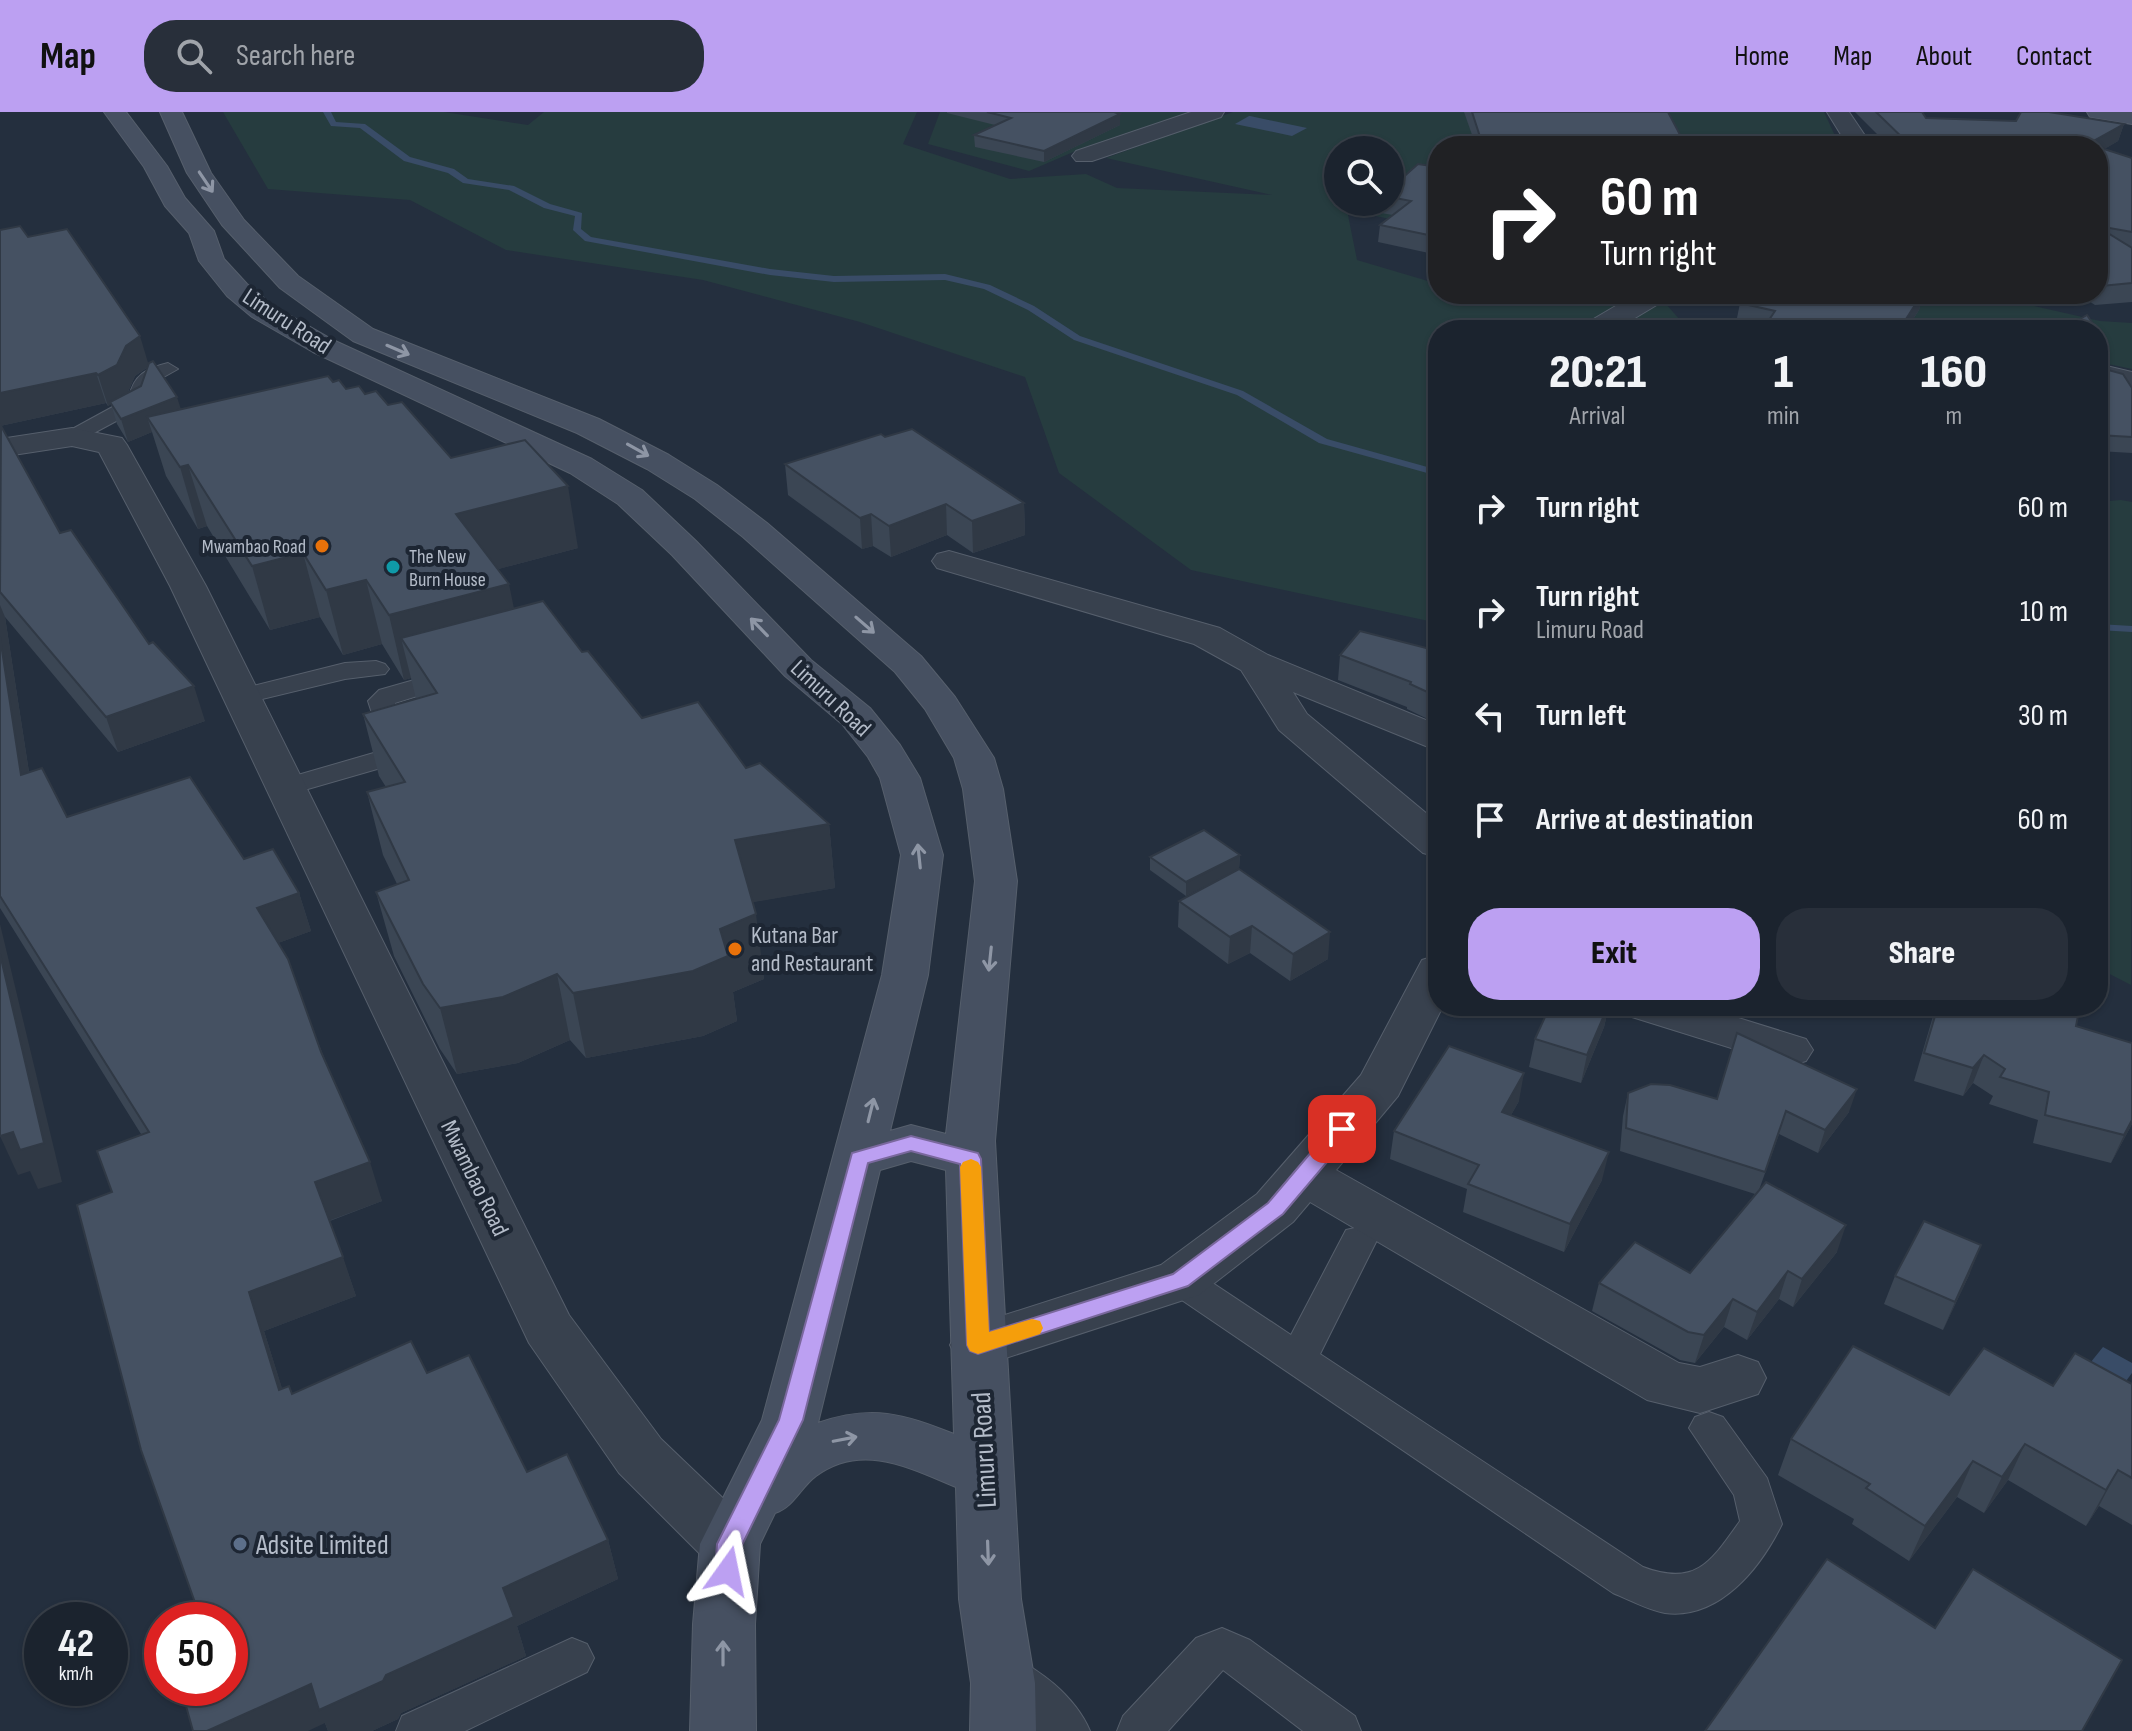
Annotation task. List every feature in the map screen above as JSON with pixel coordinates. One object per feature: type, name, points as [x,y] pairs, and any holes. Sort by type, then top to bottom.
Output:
[{"type":"main road","name":"Limuru Road","points":[[115,112],[155,166],[174,201],[201,231],[212,261],[237,290],[262,311],[323,346],[581,466],[630,497],[684,548],[798,668],[856,716],[886,753],[900,778],[922,855],[905,975],[791,1420],[730,1544],[724,1624],[723,1731]]},
{"type":"main road","name":"Limuru Road","points":[[171,112],[199,173],[235,225],[306,295],[363,335],[588,426],[685,477],[755,530],[892,649],[941,705],[974,758],[983,789],[996,881],[970,1159],[990,1599],[1003,1707]]},
{"type":"main road","points":[[2098,112],[2132,117]]},
{"type":"main road","points":[[859,1158],[911,1143],[970,1159]]},
{"type":"main road","points":[[730,1544],[764,1493],[795,1459],[832,1442],[868,1435],[898,1437],[985,1473]]},
{"type":"street","points":[[1084,156],[1213,112]]},
{"type":"street","points":[[1838,112],[1854,136]]},
{"type":"street","points":[[1612,320],[1638,304]]},
{"type":"street","points":[[2108,375],[2132,381]]},
{"type":"street","name":"Mwambao Road","points":[[0,448],[72,437],[111,445],[152,517],[242,696],[548,1328],[640,1456],[730,1544]]},
{"type":"street","points":[[949,561],[1207,636],[1255,663],[1428,735]]},
{"type":"street","points":[[1255,663],[1293,722],[1428,836]]},
{"type":"street","points":[[978,1345],[1180,1280],[1275,1208],[1381,1084],[1428,990]]},
{"type":"street","points":[[1680,1016],[1789,1050]]},
{"type":"street","points":[[1304,1175],[1667,1384],[1700,1390],[1738,1378]]},
{"type":"street","points":[[1003,1707],[1057,1731]]},
{"type":"lane","points":[[72,437],[139,401],[141,383],[148,374],[168,369]]},
{"type":"lane","points":[[242,696],[345,671],[376,669]]},
{"type":"lane","points":[[287,787],[395,755],[398,750],[381,701],[383,698],[476,671]]},
{"type":"lane","points":[[1298,1359],[1359,1240]]},
{"type":"lane","points":[[1180,1280],[1628,1580],[1664,1594],[1700,1591],[1730,1567],[1761,1524],[1753,1490],[1709,1428]]},
{"type":"lane","points":[[1139,1731],[1211,1652],[1222,1648],[1235,1654],[1339,1731]]},
{"type":"lane","points":[[418,1731],[572,1658]]},
{"type":"green space","points":[[223,112],[444,112],[528,125],[544,112],[917,112],[903,144],[1010,179],[1086,174],[1117,188],[1272,195],[1106,158],[1233,112],[1824,112],[1835,136],[1428,136],[1428,227],[1376,216],[1404,216],[1404,136],[1324,136],[1324,216],[1348,216],[1357,260],[1428,281],[1428,304],[1666,304],[1680,320],[1428,320],[1428,621],[1191,570],[1059,473],[1025,377],[860,322],[703,280],[506,250],[410,200],[268,189]]},
{"type":"green space","points":[[940,112],[1189,112],[1085,147],[1029,171],[928,144]]},
{"type":"green space","points":[[1800,304],[2034,306],[2096,320],[1888,320]]},
{"type":"green space","points":[[2108,322],[2132,323],[2132,369],[2108,364]]},
{"type":"green space","points":[[2108,501],[2132,502],[2131,985],[2108,973]]},
{"type":"water","points":[[1249,116],[1307,128],[1292,136],[1235,124]]},
{"type":"water","points":[[2103,1347],[2132,1363],[2132,1373],[2105,1409],[2070,1388]]},
{"type":"building","points":[[987,112],[1120,114],[1044,151],[974,135],[1011,118]]},
{"type":"building","points":[[1472,112],[1668,112],[1681,136],[1480,136]]},
{"type":"building","points":[[1876,112],[1922,112],[1926,118],[2016,121],[2021,112],[2049,112],[2124,124],[2102,136],[1901,136]]},
{"type":"building","points":[[2108,150],[2132,158],[2132,232],[2108,228]]},
{"type":"building","points":[[1418,164],[1428,166],[1428,235],[1380,225],[1392,216],[1404,216],[1404,206],[1411,201],[1404,200],[1404,176]]},
{"type":"building","points":[[20,226],[28,237],[67,229],[140,336],[126,346],[117,365],[98,375],[0,393],[0,230]]},
{"type":"building","points":[[2108,233],[2132,248],[2132,283],[2108,285]]},
{"type":"building","points":[[1744,304],[1916,304],[1905,320],[1769,320],[1775,311]]},
{"type":"building","points":[[153,361],[177,397],[121,419],[110,402],[141,386],[149,363]]},
{"type":"building","points":[[2108,370],[2123,374],[2132,388],[2132,437],[2108,436]]},
{"type":"building","points":[[328,376],[333,382],[339,380],[346,389],[359,386],[365,394],[376,391],[388,405],[402,402],[451,458],[525,440],[568,486],[456,514],[509,584],[389,615],[366,580],[326,590],[303,553],[252,566],[188,465],[180,467],[147,417]]},
{"type":"building","points":[[1,426],[60,533],[71,530],[149,644],[153,642],[194,686],[106,717],[0,592]]},
{"type":"building","points":[[912,429],[1024,503],[972,521],[946,504],[889,526],[871,514],[860,518],[785,464],[881,434],[885,437]]},
{"type":"building","points":[[543,601],[582,652],[588,651],[642,718],[698,702],[746,768],[760,763],[829,824],[735,840],[756,914],[720,929],[728,956],[693,971],[573,993],[557,974],[503,997],[440,1008],[423,984],[376,892],[409,880],[367,792],[405,782],[363,714],[437,693],[401,638]]},
{"type":"building","points":[[1360,631],[1428,648],[1428,692],[1411,682],[1340,655]]},
{"type":"building","points":[[0,637],[21,775],[42,768],[67,817],[190,777],[244,859],[273,849],[299,893],[257,908],[288,959],[321,1052],[370,1162],[315,1182],[343,1257],[249,1292],[279,1390],[289,1386],[292,1394],[411,1341],[427,1373],[469,1355],[527,1472],[567,1454],[608,1540],[503,1588],[514,1617],[386,1675],[383,1681],[319,1710],[311,1684],[207,1731],[193,1731],[186,1706],[248,1706],[248,1602],[195,1602],[141,1450],[77,1205],[112,1192],[97,1151],[149,1132],[0,896]]},
{"type":"building","points":[[1204,830],[1240,855],[1186,882],[1150,857]]},
{"type":"building","points":[[1239,869],[1330,932],[1293,954],[1252,926],[1230,937],[1179,901]]},
{"type":"building","points":[[0,954],[44,1143],[20,1150],[13,1132],[0,1136]]},
{"type":"building","points":[[1545,1016],[1604,1016],[1587,1055],[1535,1039]]},
{"type":"building","points":[[1935,1016],[2078,1016],[2076,1026],[2132,1043],[2132,1120],[2124,1135],[2045,1115],[2049,1092],[2000,1077],[2005,1069],[1984,1055],[1973,1068],[1924,1053]]},
{"type":"building","points":[[1737,1033],[1857,1089],[1825,1130],[1786,1111],[1765,1172],[1626,1128],[1628,1093],[1651,1084],[1670,1085],[1717,1099]]},
{"type":"building","points":[[1449,1046],[1524,1073],[1502,1112],[1609,1152],[1570,1224],[1468,1184],[1479,1165],[1394,1131]]},
{"type":"building","points":[[1766,1182],[1846,1225],[1802,1279],[1788,1271],[1757,1312],[1733,1299],[1704,1335],[1688,1332],[1599,1283],[1635,1242],[1690,1273]]},
{"type":"building","points":[[1924,1221],[1981,1245],[1955,1302],[1895,1276]]},
{"type":"building","points":[[1853,1346],[1949,1395],[1984,1348],[2053,1386],[2075,1353],[2132,1384],[2132,1478],[2118,1470],[2106,1490],[2025,1444],[2002,1477],[1973,1461],[1925,1526],[1866,1488],[1870,1484],[1791,1439]]},
{"type":"building","points":[[1827,1559],[1935,1628],[1973,1569],[2122,1660],[2082,1731],[1705,1731]]},
{"type":"waterway","points":[[327,112],[334,124],[362,126],[407,159],[451,171],[466,181],[511,188],[547,206],[579,215],[577,230],[588,239],[770,272],[834,279],[945,277],[987,287],[1031,308],[1077,338],[1240,393],[1323,441],[1428,470]]},
{"type":"waterway","points":[[2108,628],[2132,629]]},
{"type":"slow traffic","points":[[971,1167],[978,1345],[1032,1328]]},
{"type":"place","name":"Mwambao Road","points":[[322,546]]},
{"type":"place","name":"The New Burn House","points":[[393,567]]},
{"type":"place","name":"Kutana Bar and Restaurant","points":[[735,949]]},
{"type":"place","name":"Adsite Limited","points":[[240,1544]]},
{"type":"route","points":[[728,1571],[730,1544],[791,1420],[859,1158],[911,1143],[970,1159],[978,1345],[1180,1280],[1275,1208],[1342,1129]]}]
